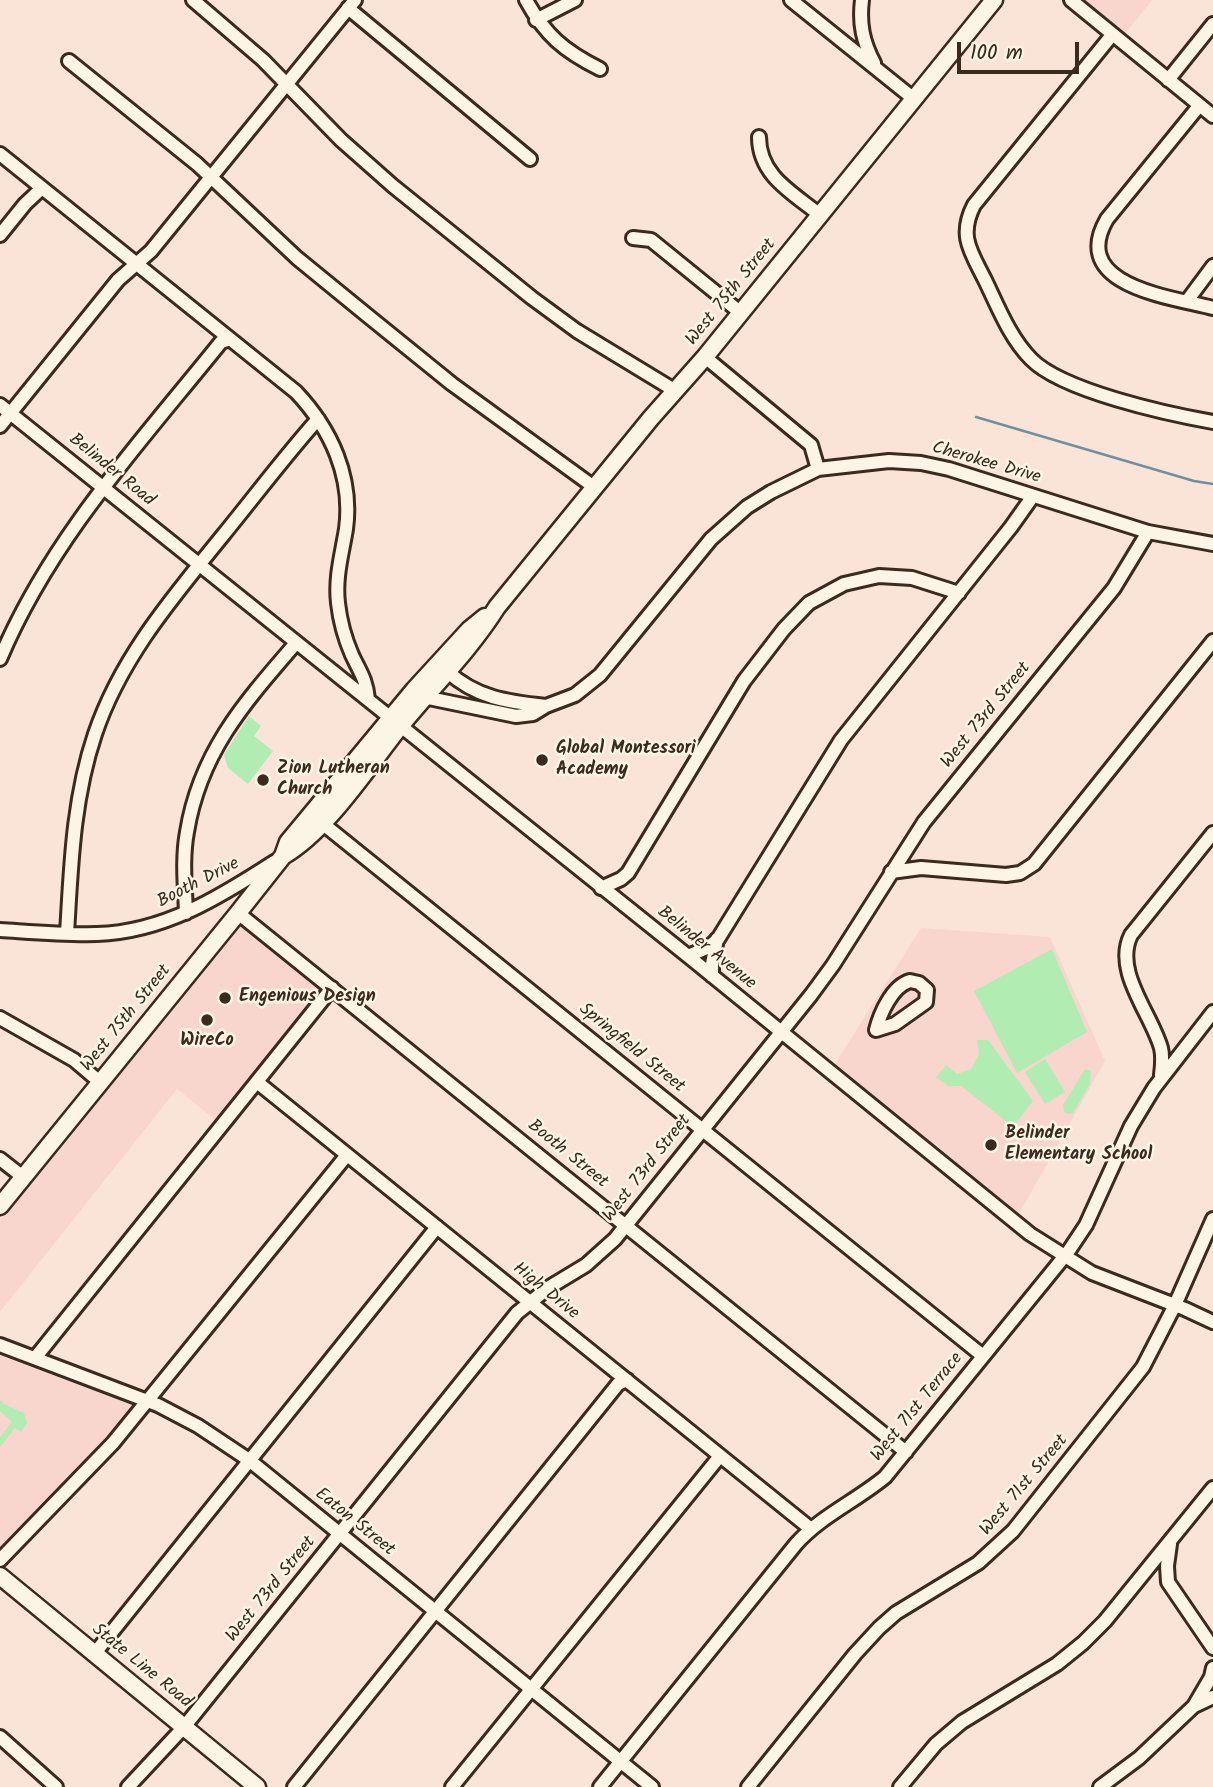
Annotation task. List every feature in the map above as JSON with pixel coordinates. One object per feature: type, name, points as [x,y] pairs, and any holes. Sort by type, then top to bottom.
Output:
[{"type":"main road","name":"West 75th Street","points":[[0,1206],[239,913],[283,856],[288,842],[396,722],[424,697],[479,636],[497,607],[594,487],[674,390],[705,357],[995,0]]},
{"type":"main road","name":"West 75th Street","points":[[283,856],[297,848],[322,822],[469,630],[497,607]]},
{"type":"main road","name":"State Line Road","points":[[0,1576],[257,1787]]},
{"type":"street","points":[[193,0],[288,83],[366,163],[532,298],[611,354],[674,390]]},
{"type":"street","points":[[526,0],[536,20],[560,45],[600,69]]},
{"type":"street","points":[[536,20],[575,0]]},
{"type":"street","points":[[791,0],[914,99]]},
{"type":"street","points":[[862,0],[861,30],[865,47],[876,68]]},
{"type":"street","points":[[1071,0],[1213,116]]},
{"type":"street","points":[[0,426],[5,409],[118,280],[151,251],[352,4],[530,159]]},
{"type":"street","points":[[1168,80],[1213,24]]},
{"type":"street","points":[[838,37],[851,37],[861,30]]},
{"type":"street","points":[[1112,35],[974,205],[968,217],[966,239],[1013,335],[1024,352],[1038,366],[1080,387],[1146,407],[1213,422]]},
{"type":"street","points":[[69,61],[211,177],[297,258],[368,316],[462,391],[594,487]]},
{"type":"street","points":[[1199,106],[1107,219],[1100,230],[1098,242],[1105,269],[1115,278],[1124,283],[1213,307]]},
{"type":"street","points":[[759,137],[761,157],[771,175],[820,215]]},
{"type":"street","points":[[0,154],[296,393],[318,419],[332,442],[344,480],[346,527],[337,579],[338,603],[348,646],[367,681],[368,699]]},
{"type":"street","points":[[0,235],[42,188]]},
{"type":"street","points":[[633,238],[651,240],[741,313]]},
{"type":"street","points":[[1187,301],[1213,266]]},
{"type":"street","points":[[0,659],[49,562],[103,488],[221,342],[230,339]]},
{"type":"street","points":[[705,357],[811,445],[818,469]]},
{"type":"street","name":"Belinder Road","points":[[5,409],[199,565]]},
{"type":"street","points":[[67,934],[74,826],[80,792],[96,732],[113,691],[140,642],[318,419]]},
{"type":"street","name":"Cherokee Drive","points":[[424,697],[516,716],[533,714],[575,695],[600,675],[711,538],[731,520],[771,492],[818,469],[861,463],[920,463],[964,473],[1148,532],[1213,544]]},
{"type":"street","points":[[688,956],[709,947],[718,939],[835,747],[959,593],[1032,496]]},
{"type":"street","name":"West 73rd Street","points":[[128,1787],[184,1727],[517,1313],[600,1255],[625,1225],[833,965],[924,822],[1114,587],[1148,532]]},
{"type":"street","name":"Belinder Avenue","points":[[199,565],[1030,1234],[1064,1257],[1110,1281],[1213,1322]]},
{"type":"street","points":[[601,888],[628,873],[744,681],[808,603],[844,584],[879,576],[912,578],[959,593]]},
{"type":"street","points":[[891,872],[921,868],[1006,875],[1020,873],[1034,864],[1213,641]]},
{"type":"street","points":[[186,913],[184,860],[187,833],[200,780],[220,738],[296,643]]},
{"type":"street","name":"Cherokee Drive","points":[[447,671],[470,688],[499,699],[521,705],[546,706]]},
{"type":"street","name":"Springfield Street","points":[[322,822],[983,1356]]},
{"type":"street","points":[[1161,1076],[1161,1047],[1128,971],[1125,956],[1127,943],[1131,934],[1213,833]]},
{"type":"street","name":"Booth Drive","points":[[0,930],[99,934],[159,924],[220,896],[283,856]]},
{"type":"street","points":[[625,907],[628,873]]},
{"type":"street","name":"Booth Street","points":[[239,913],[906,1452]]},
{"type":"street","points":[[712,976],[718,939]]},
{"type":"street","points":[[915,981],[924,986],[928,996],[923,1006],[895,1024],[876,1030],[882,1013],[902,984],[915,981]]},
{"type":"street","points":[[35,1358],[332,988]]},
{"type":"street","name":"West 71st Terrace","points":[[600,1787],[796,1544],[823,1519],[885,1477],[1064,1257],[1086,1225],[1131,1126],[1161,1076],[1213,1012]]},
{"type":"street","points":[[0,1018],[74,1060],[101,1083]]},
{"type":"street","points":[[1161,1047],[1180,1051]]},
{"type":"street","name":"High Drive","points":[[257,1082],[811,1529]]},
{"type":"street","points":[[0,1560],[113,1443],[346,1155]]},
{"type":"street","points":[[0,1159],[23,1177]]},
{"type":"street","name":"West 71st Street","points":[[748,1787],[879,1628],[896,1613],[978,1563],[1013,1531],[1132,1383],[1154,1348],[1213,1219]]},
{"type":"street","points":[[95,1654],[437,1227]]},
{"type":"street","name":"Eaton Street","points":[[0,1345],[148,1401],[198,1426],[248,1460],[652,1787]]},
{"type":"street","points":[[294,1787],[618,1384],[627,1380]]},
{"type":"street","points":[[452,1787],[720,1456]]},
{"type":"street","points":[[900,1787],[936,1744],[962,1722],[1057,1664],[1083,1643],[1105,1621],[1213,1488]]},
{"type":"street","points":[[1170,1543],[1168,1583],[1213,1648]]},
{"type":"street","points":[[1143,1575],[1168,1583]]},
{"type":"street","points":[[1100,1787],[1139,1758],[1194,1706],[1211,1677],[1213,1668]]},
{"type":"street","points":[[1194,1706],[1213,1698]]},
{"type":"street","points":[[0,1737],[56,1787]]},
{"type":"shaded area","points":[[1081,0],[1152,0],[1124,35]]},
{"type":"shaded area","points":[[241,925],[247,925],[322,989],[321,994],[218,1122],[177,1089],[0,1312],[0,1221]]},
{"type":"shaded area","name":"Belinder Elementary School","points":[[921,928],[1050,937],[1105,1061],[1016,1219],[831,1070]]},
{"type":"shaded area","points":[[0,1350],[138,1403],[137,1409],[0,1555]]},
{"type":"green space","points":[[249,716],[261,726],[254,736],[273,751],[248,784],[228,768],[224,755]]},
{"type":"green space","points":[[1052,949],[1087,1032],[1017,1073],[974,991]]},
{"type":"green space","points":[[977,1040],[988,1040],[1033,1101],[1013,1127],[961,1086],[948,1086],[936,1077],[946,1065],[957,1074],[971,1069],[979,1054]]},
{"type":"green space","points":[[1045,1059],[1065,1092],[1045,1104],[1025,1072]]},
{"type":"green space","points":[[1085,1069],[1091,1071],[1090,1084],[1073,1113],[1068,1114],[1064,1112],[1063,1105]]},
{"type":"green space","points":[[0,1400],[24,1413],[27,1423],[21,1432],[15,1428],[0,1447],[0,1437],[12,1422],[0,1411]]},
{"type":"waterway","points":[[976,417],[1194,481],[1213,484]]},
{"type":"place","name":"Global Montessori Academy","points":[[542,760]]},
{"type":"place","name":"Zion Lutheran Church","points":[[263,780]]},
{"type":"place","name":"Engenious Design","points":[[225,998]]},
{"type":"place","name":"WireCo","points":[[207,1020]]},
{"type":"place","name":"Belinder Elementary School","points":[[991,1145]]}]
